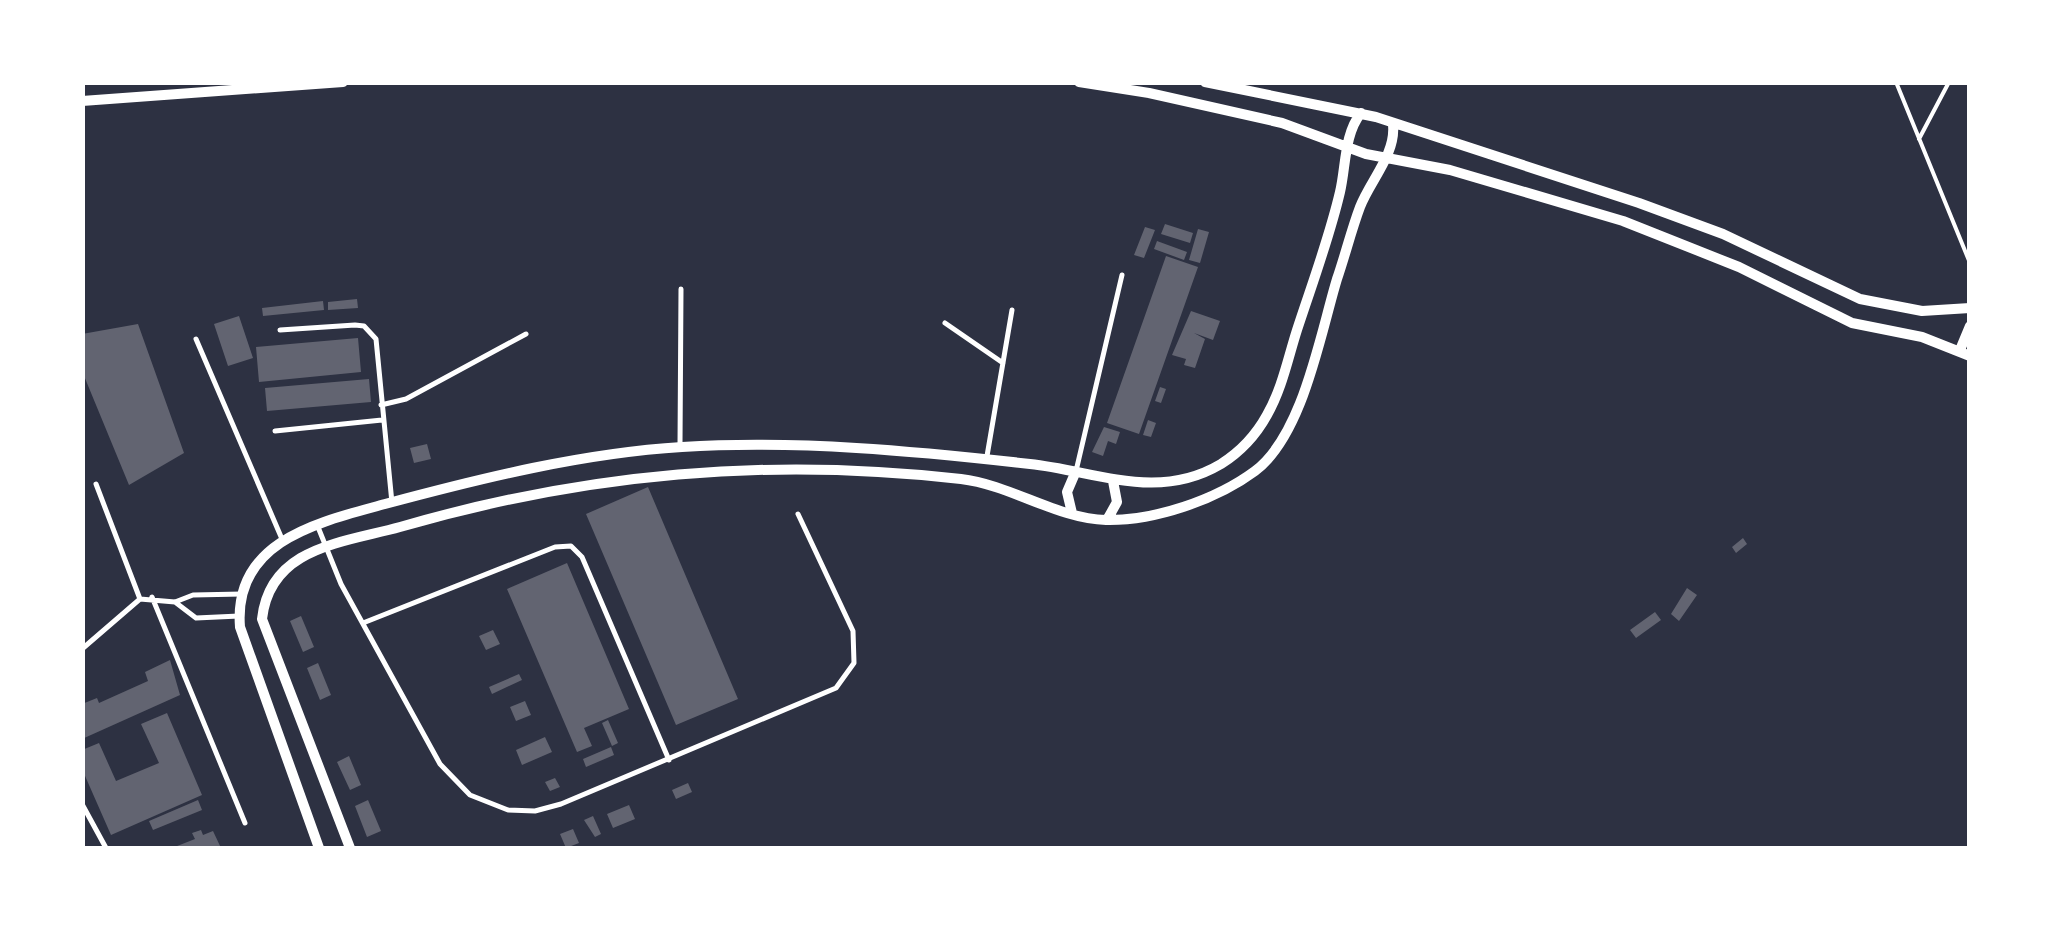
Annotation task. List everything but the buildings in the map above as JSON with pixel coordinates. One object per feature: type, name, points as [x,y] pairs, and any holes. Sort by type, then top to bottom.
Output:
[{"type":"street","points":[[82,101],[342,82]]},
{"type":"street","points":[[1079,82],[1250,115],[1651,230],[1739,266],[1852,323],[1922,337],[1965,353],[1970,326]]},
{"type":"street","points":[[1205,82],[1361,114],[1682,218],[1860,300],[1922,310],[1970,308]]},
{"type":"street","points":[[318,848],[248,652],[240,616],[242,594],[258,563],[282,538],[316,523],[392,502],[542,468],[680,448],[805,447],[987,460],[1140,484],[1184,480],[1224,462],[1256,432],[1277,394],[1334,216],[1351,129],[1361,114]]},
{"type":"street","points":[[350,848],[262,618],[264,596],[274,577],[291,562],[326,548],[569,486],[647,474],[726,470],[961,479],[1107,520],[1187,505],[1256,470],[1275,450],[1299,401],[1358,212],[1386,157],[1393,125]]},
{"type":"street","points":[[1072,513],[1067,492],[1076,471]]},
{"type":"street","points":[[1107,520],[1117,502],[1113,481]]},
{"type":"lane","points":[[1076,471],[1122,275]]},
{"type":"lane","points":[[680,448],[681,289]]},
{"type":"lane","points":[[987,460],[1012,310]]},
{"type":"lane","points":[[945,323],[1003,363]]},
{"type":"lane","points":[[280,330],[355,324],[371,331],[378,348],[392,502]]},
{"type":"lane","points":[[381,405],[406,399],[526,334]]},
{"type":"lane","points":[[196,340],[282,538]]},
{"type":"lane","points":[[275,431],[382,420]]},
{"type":"lane","points":[[96,484],[140,599]]},
{"type":"lane","points":[[316,523],[362,623],[448,776],[482,802],[508,810],[548,808],[821,696],[847,677],[856,647],[853,631],[798,514]]},
{"type":"lane","points":[[362,623],[555,547],[571,546],[582,556],[669,760]]},
{"type":"lane","points":[[175,602],[193,595],[242,594]]},
{"type":"lane","points":[[152,597],[245,823]]},
{"type":"lane","points":[[82,649],[140,599],[152,597],[175,602],[196,618],[240,616]]},
{"type":"lane","points":[[82,804],[106,848]]},
{"type":"path","points":[[1896,82],[1970,263]]},
{"type":"path","points":[[1919,139],[1950,82]]}]
